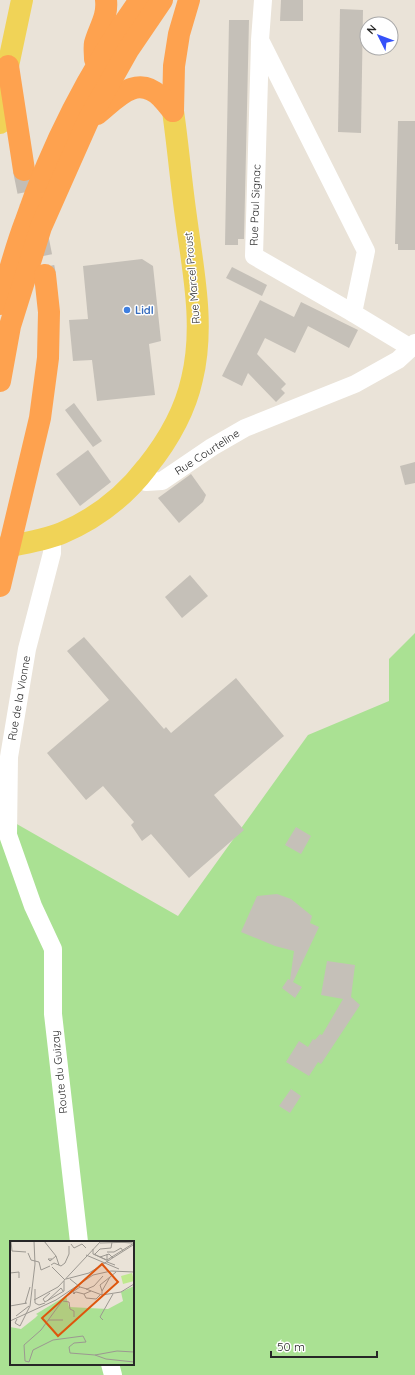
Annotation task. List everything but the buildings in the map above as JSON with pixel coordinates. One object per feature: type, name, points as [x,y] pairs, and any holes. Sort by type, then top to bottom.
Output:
[{"type":"highway","points":[[94,72],[95,43],[102,27],[107,6],[106,0]]},
{"type":"highway","points":[[0,304],[25,223],[57,143],[80,96],[114,39],[140,0]]},
{"type":"highway","points":[[0,381],[10,326],[41,228],[88,121],[128,50],[162,0]]},
{"type":"highway","points":[[174,111],[174,66],[179,34],[189,0]]},
{"type":"highway","points":[[8,66],[24,170]]},
{"type":"highway","points":[[88,121],[127,89],[138,87],[146,88],[160,96],[174,111]]},
{"type":"highway","points":[[0,586],[40,418],[48,358],[49,312],[45,275]]},
{"type":"main road","points":[[0,122],[8,66],[22,0]]},
{"type":"main road","name":"Rue Marcel Proust","points":[[139,478],[153,460],[173,429],[184,405],[192,379],[196,352],[198,323],[196,290],[174,111]]},
{"type":"main road","points":[[0,548],[43,539],[77,526],[95,516],[119,497],[139,478]]},
{"type":"street","name":"Rue Paul Signac","points":[[264,0],[260,40],[254,256],[413,346]]},
{"type":"street","points":[[260,40],[366,251],[353,313]]},
{"type":"street","name":"Rue Courteline","points":[[139,478],[146,482],[162,481],[212,447],[245,428],[355,384],[398,360],[413,346]]},
{"type":"street","name":"Rue de la Vionne","points":[[33,906],[8,835],[9,757],[28,649],[52,553],[43,539]]},
{"type":"street","name":"Route du Guizay","points":[[33,906],[53,949],[53,1014],[79,1241]]},
{"type":"street","points":[[110,1365],[113,1375]]},
{"type":"green space","points":[[415,633],[415,1375],[0,1375],[1,815],[178,916],[308,735],[389,701],[389,659]]},
{"type":"tunnel","points":[[24,170],[45,275]]},
{"type":"place","name":"Lidl","points":[[127,310]]}]
